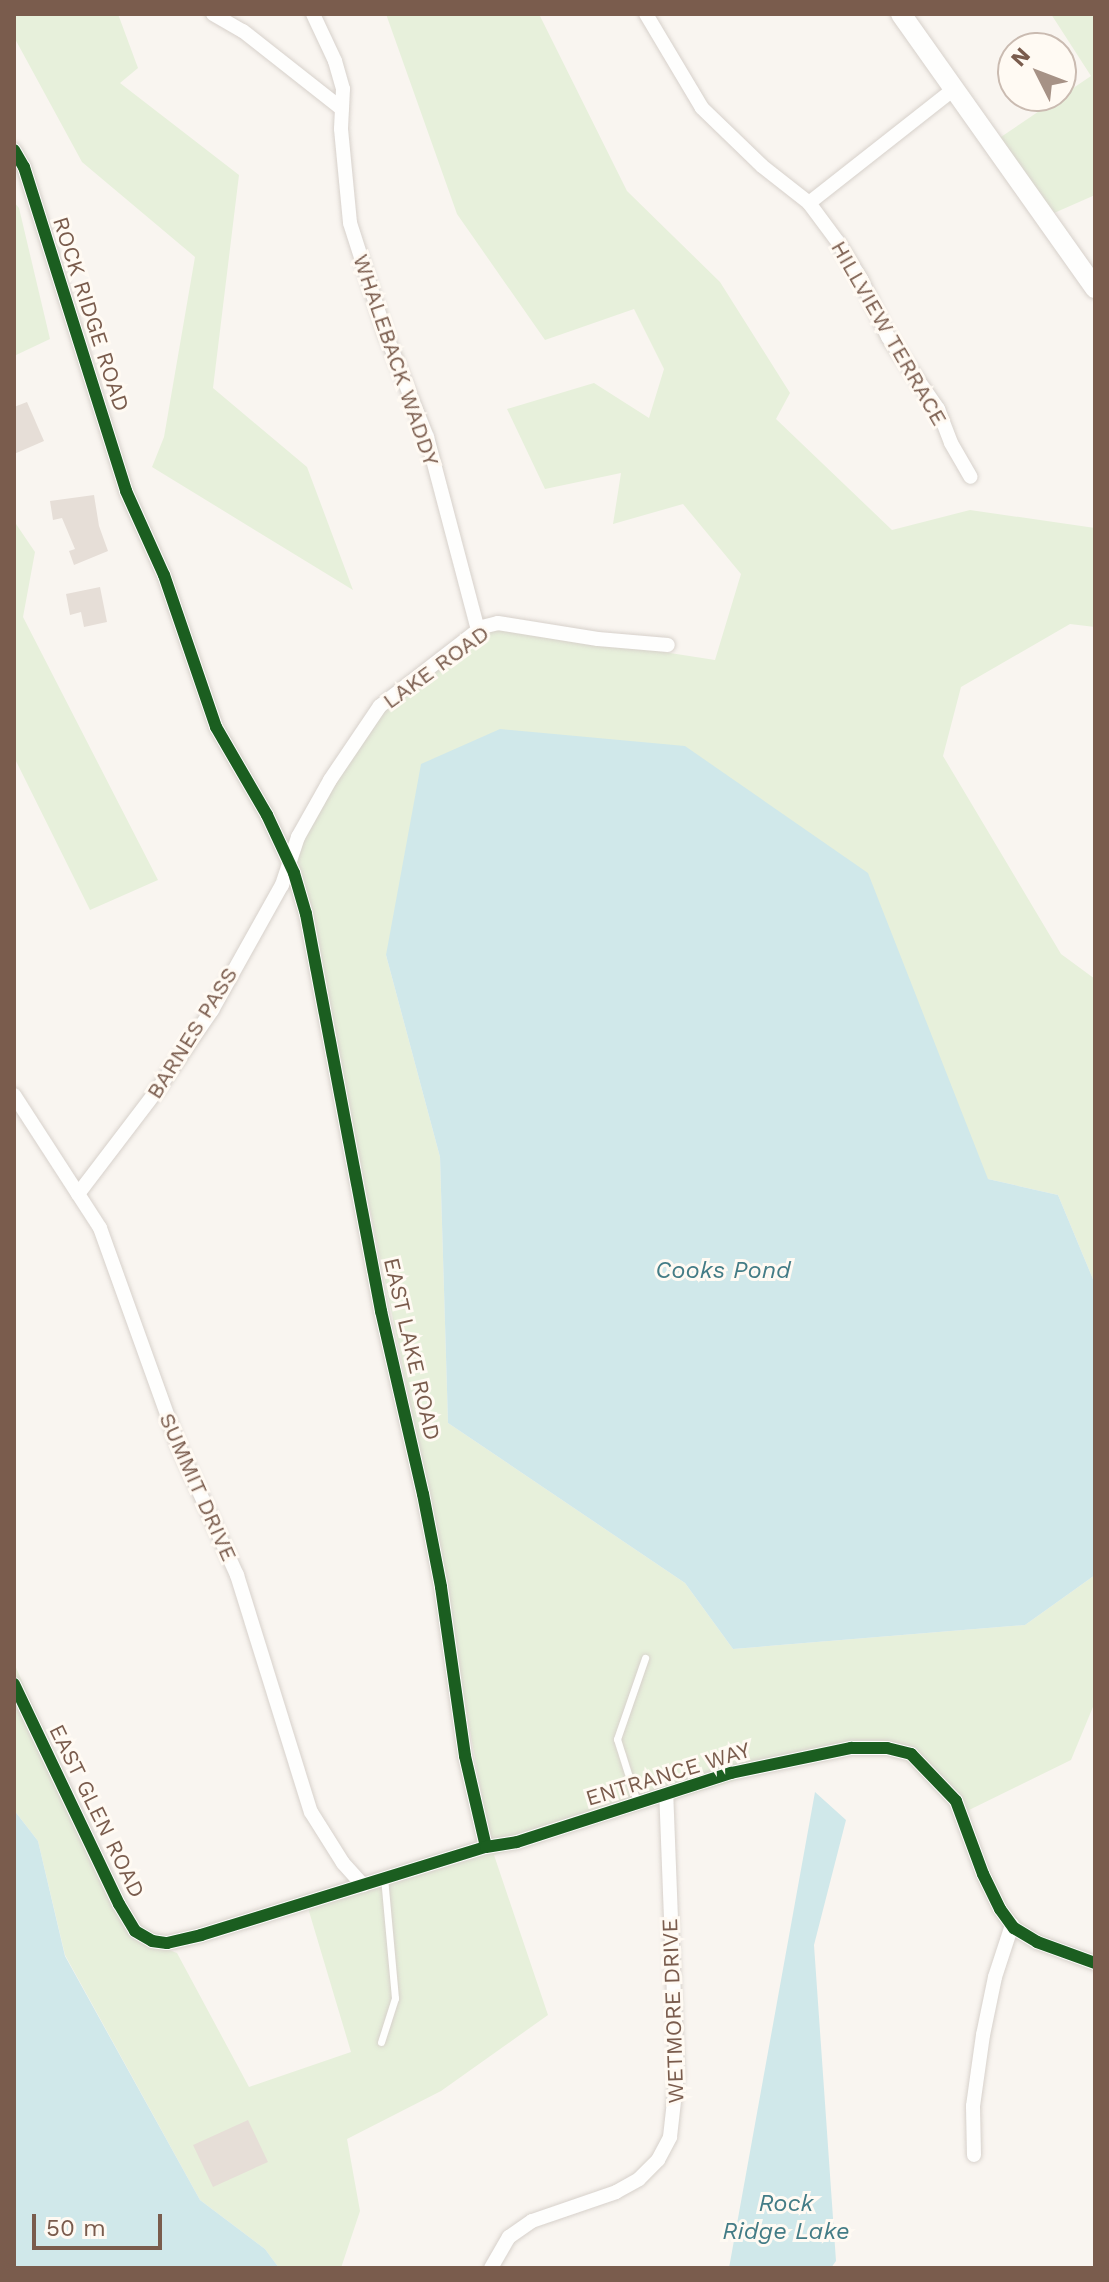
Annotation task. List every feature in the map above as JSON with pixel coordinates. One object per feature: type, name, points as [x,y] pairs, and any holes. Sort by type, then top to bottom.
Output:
[{"type":"street","points":[[213,14],[243,31],[342,109]]},
{"type":"street","points":[[313,14],[335,61],[343,89],[342,109]]},
{"type":"street","name":"HILLVIEW TERRACE","points":[[646,14],[702,108],[762,166],[809,203],[861,279],[888,337],[938,409],[951,443],[971,477]]},
{"type":"street","points":[[901,14],[1095,288]]},
{"type":"street","points":[[809,203],[954,89]]},
{"type":"street","name":"WHALEBACK WADDY","points":[[342,109],[350,223],[395,361],[427,437],[478,630]]},
{"type":"street","name":"ROCK RIDGE ROAD","points":[[14,150],[24,167],[126,491],[164,575],[216,727],[267,815],[289,862]]},
{"type":"street","name":"LAKE ROAD","points":[[289,862],[298,837],[330,780],[380,706],[478,630],[498,623],[519,624],[598,639],[668,645]]},
{"type":"street","name":"BARNES PASS","points":[[78,1194],[158,1089],[212,1010],[282,885],[289,862]]},
{"type":"street","name":"EAST LAKE ROAD","points":[[289,862],[306,914],[381,1311],[423,1494],[441,1587],[465,1756],[486,1847]]},
{"type":"street","name":"SUMMIT DRIVE","points":[[14,1095],[100,1228],[178,1445],[237,1575],[311,1812],[343,1863],[363,1885]]},
{"type":"street","name":"EAST GLEN ROAD","points":[[14,1684],[119,1904],[135,1931],[158,1942]]},
{"type":"street","name":"ENTRANCE WAY","points":[[158,1942],[201,1935],[486,1847],[517,1842],[731,1773],[851,1748],[887,1748],[911,1754],[956,1801],[983,1874],[1000,1909],[1012,1925],[1037,1942],[1095,1963]]},
{"type":"street","name":"WETMORE DRIVE","points":[[491,2268],[509,2237],[532,2221],[616,2192],[639,2179],[658,2160],[670,2137],[677,2075],[666,1795]]},
{"type":"street","points":[[974,2155],[973,2106],[983,2035],[995,1977],[1012,1925]]},
{"type":"lane","points":[[638,1805],[617,1739],[645,1658]]},
{"type":"lane","points":[[381,2042],[395,1998],[384,1878]]},
{"type":"green space","points":[[14,14],[118,14],[138,68],[120,83],[239,175],[213,388],[307,467],[353,590],[152,467],[164,437],[195,257],[82,162],[14,37]]},
{"type":"green space","points":[[386,14],[539,14],[627,191],[720,282],[790,393],[776,419],[892,530],[970,510],[1095,528],[1095,627],[1070,624],[961,687],[943,756],[1061,954],[1095,979],[1095,1284],[1058,1195],[988,1179],[386,955],[440,1157],[448,1423],[685,1583],[733,1649],[1025,1625],[1095,1575],[1095,1702],[1071,1760],[965,1812],[933,1768],[853,1744],[494,1855],[548,2015],[441,2091],[347,2139],[360,2211],[341,2268],[279,2268],[265,2249],[200,2200],[65,1955],[38,1841],[14,1810],[14,1663],[136,1937],[177,1953],[249,2087],[351,2052],[308,1908],[492,1853],[418,1440],[296,852],[372,711],[490,625],[715,660],[741,574],[683,504],[613,524],[621,473],[545,489],[507,409],[594,383],[649,418],[664,369],[634,309],[545,340],[457,214]]},
{"type":"green space","points":[[1051,14],[1095,14],[1095,195],[1045,217],[992,143],[1038,112],[1077,112],[1077,85],[1091,76],[1077,54],[1077,32],[1063,32]]},
{"type":"green space","points":[[14,202],[19,208],[50,339],[14,356]]},
{"type":"green space","points":[[14,521],[35,552],[23,617],[158,880],[90,910],[14,757]]},
{"type":"water","name":"Cooks Pond","points":[[500,729],[685,746],[868,873],[988,1179],[1058,1195],[1095,1284],[1095,1575],[1025,1625],[733,1649],[685,1583],[448,1423],[440,1157],[386,955],[421,764]]},
{"type":"water","name":"Rock Ridge Lake","points":[[815,1792],[846,1820],[814,1945],[836,2261],[831,2268],[729,2268]]},
{"type":"water","points":[[14,1810],[38,1841],[65,1956],[200,2200],[265,2249],[279,2268],[14,2268]]},
{"type":"building","points":[[27,402],[44,441],[14,454],[14,407]]},
{"type":"building","points":[[94,495],[99,526],[108,551],[74,565],[69,551],[75,549],[62,518],[53,520],[50,501]]},
{"type":"building","points":[[100,587],[107,622],[84,627],[81,612],[70,615],[66,594]]},
{"type":"building","points":[[248,2120],[268,2162],[213,2187],[193,2145]]},
{"type":"cycle path","points":[[14,150],[24,167],[126,491],[164,575],[216,727],[267,815],[294,873],[306,914],[381,1311],[441,1587],[465,1756],[486,1847]]},
{"type":"cycle path","points":[[14,1684],[119,1904],[135,1931],[152,1941],[167,1943],[201,1935],[486,1847],[517,1842],[731,1773],[851,1748],[887,1748],[911,1754],[956,1801],[983,1874],[1000,1909],[1014,1928],[1037,1942],[1095,1963]]}]
